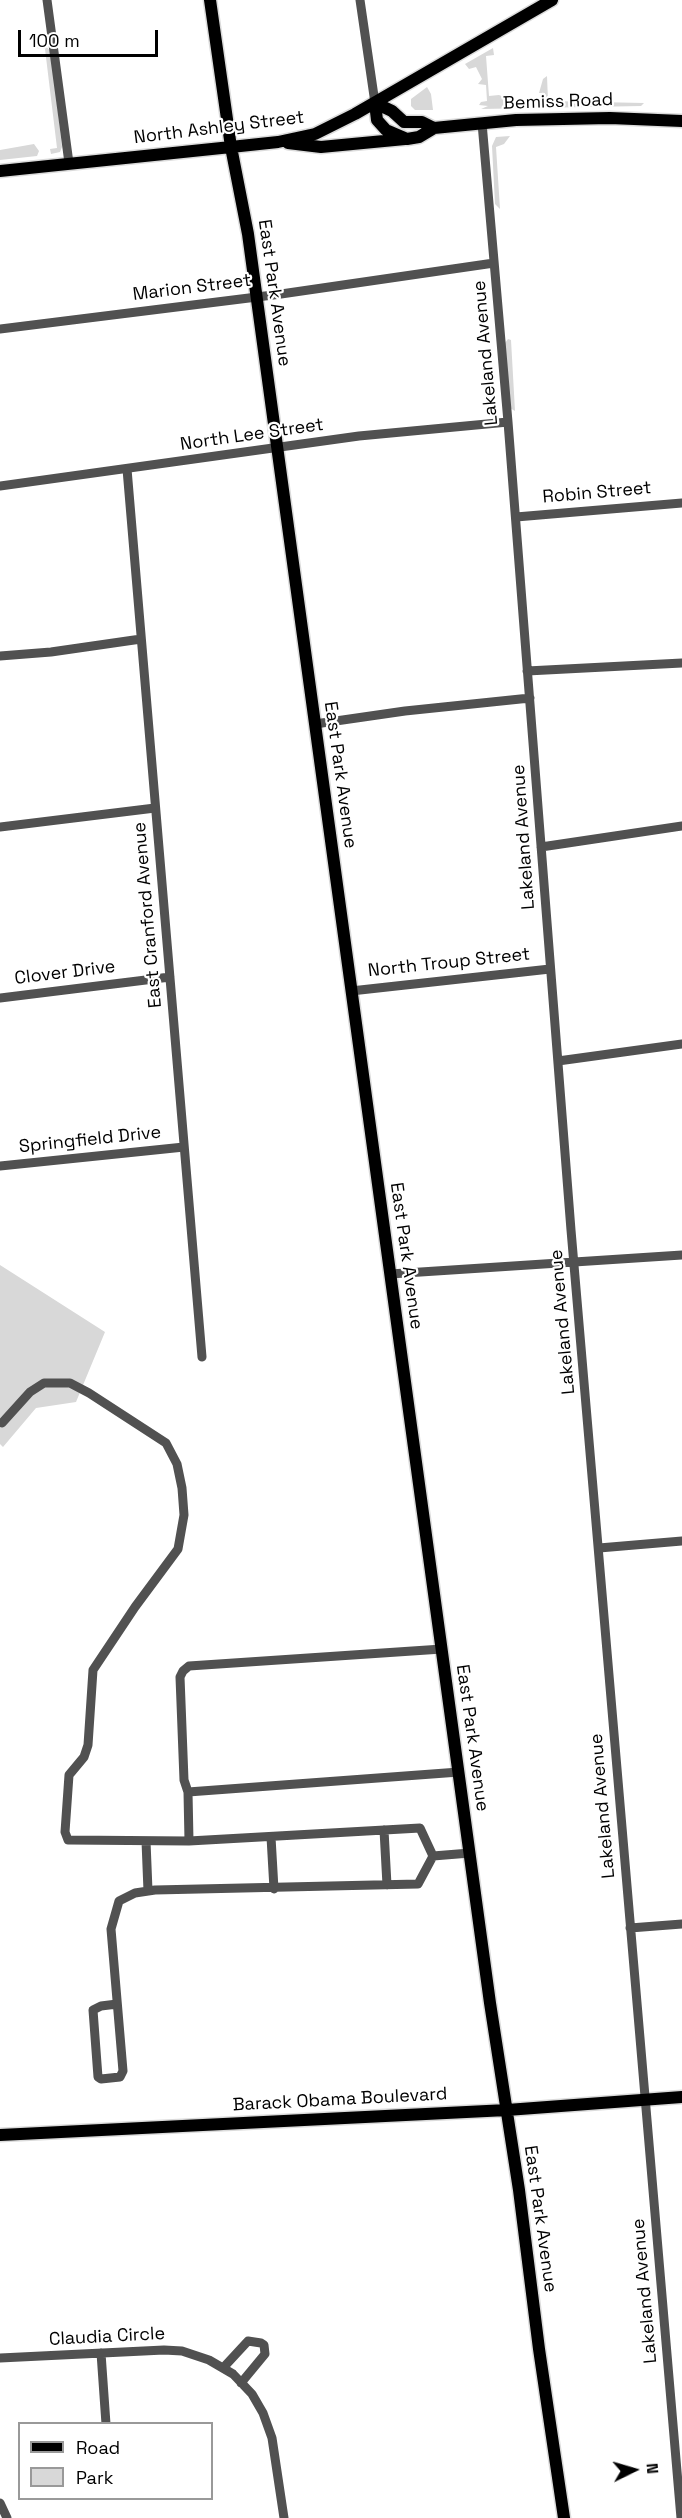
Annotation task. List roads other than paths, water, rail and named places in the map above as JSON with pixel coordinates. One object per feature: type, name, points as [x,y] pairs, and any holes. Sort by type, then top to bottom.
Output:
[{"type":"main road","name":"East Park Avenue","points":[[210,0],[231,147],[244,209],[507,2110],[538,2349],[564,2518]]},
{"type":"main road","name":"North Ashley Street","points":[[0,171],[278,142],[315,134],[375,103],[552,0]]},
{"type":"main road","name":"Bemiss Road","points":[[375,103],[392,111],[404,122],[422,122],[435,128]]},
{"type":"main road","points":[[375,103],[377,120],[386,130],[406,139]]},
{"type":"main road","name":"Bemiss Road","points":[[278,142],[321,147],[420,137],[435,128],[556,118],[682,121]]},
{"type":"main road","name":"Barack Obama Boulevard","points":[[0,2135],[507,2110],[682,2097]]},
{"type":"street","points":[[46,0],[69,163]]},
{"type":"street","points":[[360,0],[375,103]]},
{"type":"street","name":"Lakeland Avenue","points":[[482,123],[516,517],[550,969],[598,1548],[681,2518]]},
{"type":"street","name":"Marion Street","points":[[0,329],[494,263]]},
{"type":"street","name":"North Lee Street","points":[[0,486],[359,436],[508,422]]},
{"type":"street","name":"East Cranford Avenue","points":[[127,469],[202,1357]]},
{"type":"street","name":"Robin Street","points":[[516,517],[620,506],[682,503]]},
{"type":"street","points":[[0,656],[51,652],[141,639]]},
{"type":"street","points":[[527,671],[682,663]]},
{"type":"street","points":[[315,724],[405,711],[530,698]]},
{"type":"street","points":[[0,827],[155,808]]},
{"type":"street","points":[[541,847],[682,826]]},
{"type":"street","name":"North Troup Street","points":[[351,991],[550,969]]},
{"type":"street","name":"Clover Drive","points":[[0,998],[170,977]]},
{"type":"street","points":[[558,1061],[682,1044]]},
{"type":"street","name":"Springfield Drive","points":[[0,1166],[184,1147]]},
{"type":"street","points":[[390,1274],[682,1255]]},
{"type":"street","points":[[1,1423],[30,1392],[44,1383],[70,1383],[166,1443],[177,1464],[184,1515],[178,1549],[93,1670],[88,1745],[84,1757],[69,1775],[66,1832],[68,1840],[189,1841],[420,1828],[434,1856]]},
{"type":"street","points":[[598,1548],[682,1541]]},
{"type":"street","points":[[189,1841],[180,1677],[189,1666],[442,1649]]},
{"type":"street","points":[[188,1792],[459,1772]]},
{"type":"street","points":[[384,1830],[387,1885]]},
{"type":"street","points":[[271,1837],[274,1889]]},
{"type":"street","points":[[146,1841],[148,1891]]},
{"type":"street","points":[[434,1856],[470,1853]]},
{"type":"street","points":[[117,2004],[101,2006],[93,2010],[98,2077],[101,2079],[120,2077],[123,2071],[111,1929],[119,1902],[135,1893],[418,1884],[434,1856]]},
{"type":"street","points":[[630,1928],[682,1924]]},
{"type":"street","points":[[223,2368],[248,2341],[264,2345],[265,2354],[241,2383]]},
{"type":"street","name":"Claudia Circle","points":[[0,2358],[174,2350],[197,2355],[223,2368],[241,2383],[257,2402],[268,2425],[284,2518]]},
{"type":"street","points":[[101,2353],[106,2422]]},
{"type":"street","points":[[0,2503],[7,2518]]}]
